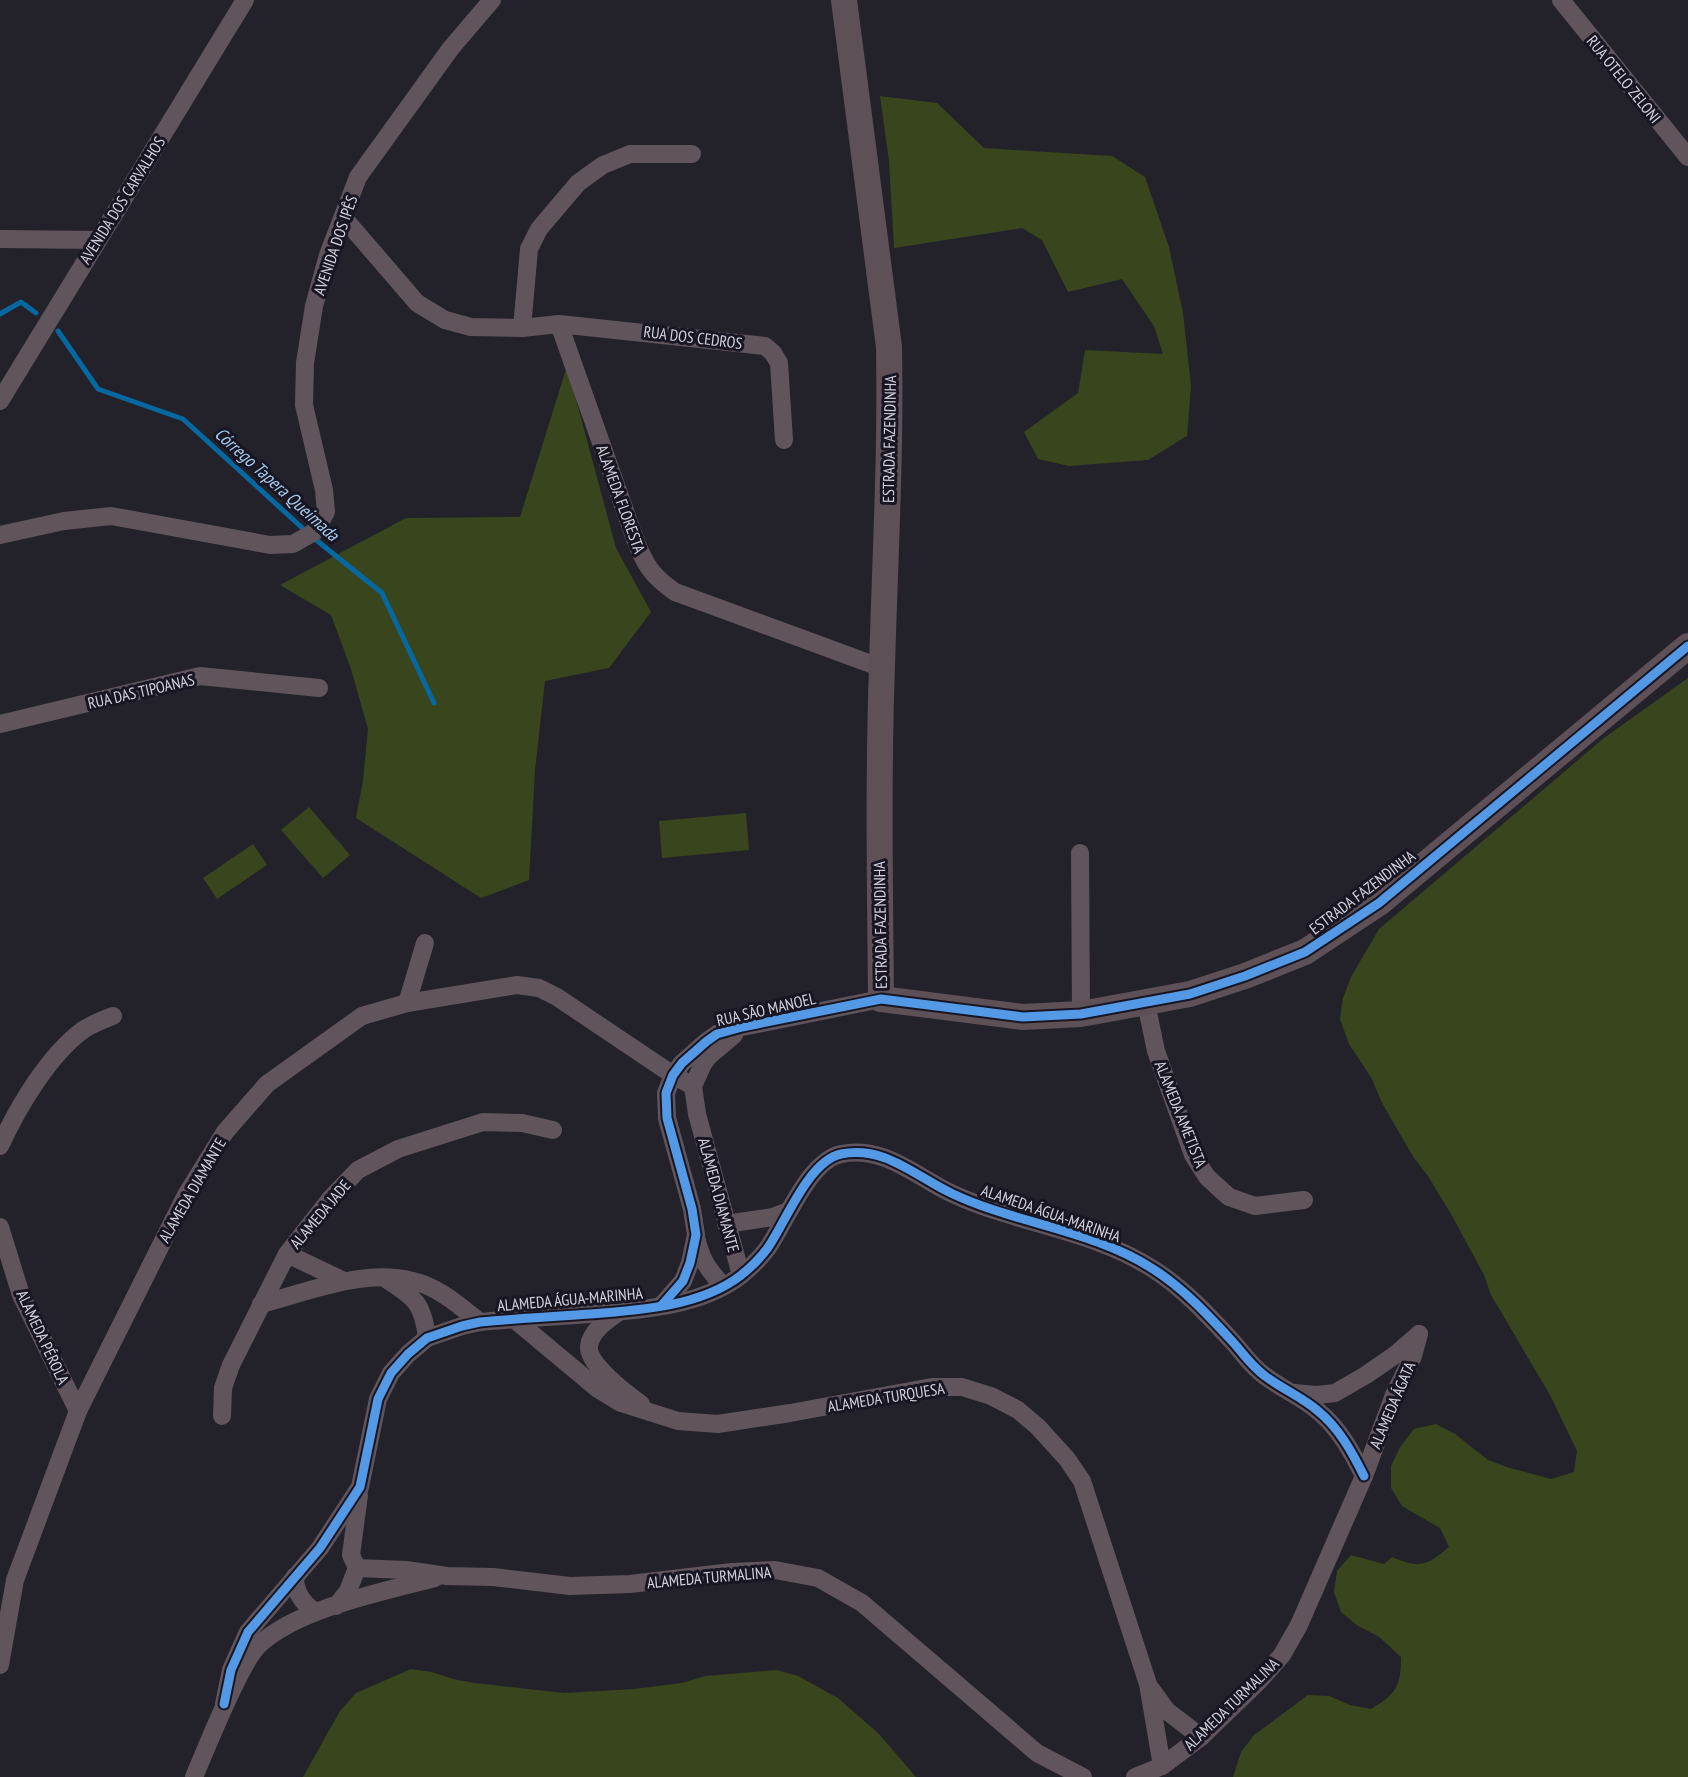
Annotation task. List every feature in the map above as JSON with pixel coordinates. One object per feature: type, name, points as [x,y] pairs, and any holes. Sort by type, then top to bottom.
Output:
[{"type":"street","name":"AVENIDA DOS CARVALHOS","points":[[0,401],[245,0]]},
{"type":"street","name":"AVENIDA DOS IPÊS","points":[[0,535],[64,521],[111,516],[270,544],[293,544],[314,532],[326,512],[324,490],[304,405],[305,363],[314,306],[328,255],[358,177],[451,48],[492,0]]},
{"type":"street","name":"ESTRADA FAZENDINHA","points":[[844,0],[889,347],[888,515],[879,826],[881,999],[1023,1017],[1081,1014],[1190,994],[1245,976],[1305,952],[1379,903],[1688,646]]},
{"type":"street","name":"RUA OTELO ZELONI","points":[[1561,0],[1688,157]]},
{"type":"street","points":[[522,328],[529,249],[544,223],[578,183],[603,165],[630,154],[692,154]]},
{"type":"street","name":"RUA DOS CEDROS","points":[[343,217],[417,303],[445,320],[471,327],[522,328],[559,324],[765,346],[773,353],[778,363],[784,440]]},
{"type":"street","points":[[0,239],[97,240]]},
{"type":"street","name":"ALAMEDA FLORESTA","points":[[559,324],[634,539],[645,564],[658,581],[675,592],[882,668]]},
{"type":"street","name":"RUA DAS TIPOANAS","points":[[0,724],[200,676],[319,688]]},
{"type":"street","points":[[1080,853],[1081,1014]]},
{"type":"street","points":[[407,1003],[425,943]]},
{"type":"street","name":"ALAMEDA DIAMANTE","points":[[0,1665],[15,1581],[78,1412],[186,1195],[225,1132],[267,1084],[362,1016],[407,1003],[517,985],[539,988],[693,1086],[697,1114],[741,1275]]},
{"type":"street","name":"RUA SÃO MANOEL","points":[[673,1075],[682,1063],[717,1034],[881,999]]},
{"type":"street","name":"ALAMEDA AMETISTA","points":[[1146,1003],[1156,1052],[1193,1155],[1207,1177],[1229,1197],[1255,1206],[1304,1200]]},
{"type":"street","points":[[0,1146],[38,1080],[60,1051],[85,1029],[113,1016]]},
{"type":"street","name":"RUA SÃO MANOEL","points":[[693,1086],[708,1057],[742,1027]]},
{"type":"street","name":"ALAMEDA DIAMANTE","points":[[673,1075],[666,1093],[667,1118],[692,1209],[700,1255],[707,1268],[723,1286]]},
{"type":"street","points":[[667,1118],[697,1114]]},
{"type":"street","name":"ALAMEDA JADE","points":[[222,1416],[223,1388],[231,1365],[287,1254],[330,1199],[358,1170],[398,1149],[483,1122],[522,1122],[553,1130]]},
{"type":"street","name":"ALAMEDA ÁGUA-MARINHA","points":[[224,1704],[231,1670],[248,1632],[320,1548],[360,1487],[378,1398],[391,1373],[408,1354],[427,1338],[480,1322],[620,1311],[702,1296],[741,1275],[767,1249],[807,1182],[823,1165],[837,1155],[859,1151],[880,1155],[906,1167],[952,1194],[995,1211],[1120,1251],[1153,1269],[1190,1297],[1263,1375],[1319,1411],[1333,1425],[1351,1450],[1364,1476]]},
{"type":"street","points":[[692,1209],[721,1204]]},
{"type":"street","points":[[726,1224],[789,1211]]},
{"type":"street","name":"ALAMEDA PÉROLA","points":[[0,1227],[21,1295],[78,1412]]},
{"type":"street","name":"ALAMEDA DIAMANTE","points":[[662,1305],[683,1281],[690,1263],[696,1235]]},
{"type":"street","points":[[287,1254],[344,1281]]},
{"type":"street","points":[[0,1276],[21,1295]]},
{"type":"street","points":[[385,1278],[408,1293],[418,1304],[424,1316],[427,1338]]},
{"type":"street","points":[[261,1305],[344,1281],[385,1278],[424,1285],[445,1295],[480,1322]]},
{"type":"street","name":"ALAMEDA TURQUESA","points":[[620,1311],[603,1323],[595,1333],[589,1346],[592,1358],[601,1370],[630,1396],[658,1415]]},
{"type":"street","name":"ALAMEDA TURQUESA","points":[[514,1319],[598,1389],[621,1403],[678,1421],[718,1424],[932,1387],[962,1387],[991,1396],[1018,1410],[1038,1427],[1067,1459],[1082,1481],[1148,1684],[1162,1766]]},
{"type":"street","name":"ALAMEDA ÁGUA-MARINHA","points":[[1292,1393],[1317,1395],[1335,1393],[1395,1355],[1419,1334]]},
{"type":"street","name":"ALAMEDA ÁGATA","points":[[1364,1476],[1394,1395],[1413,1356],[1419,1334]]},
{"type":"street","name":"ALAMEDA TURMALINA","points":[[1135,1777],[1162,1766],[1201,1737],[1259,1681],[1282,1655],[1299,1625],[1364,1476]]},
{"type":"street","points":[[336,1606],[348,1591],[354,1561],[360,1487]]},
{"type":"street","points":[[320,1548],[344,1549],[354,1561]]},
{"type":"street","name":"ALAMEDA TURMALINA","points":[[354,1561],[447,1576],[493,1577],[570,1586],[630,1584],[732,1572],[775,1570],[818,1578],[862,1603],[1037,1753],[1083,1777]]},
{"type":"street","points":[[295,1576],[295,1587],[299,1595],[315,1612]]},
{"type":"street","name":"ALAMEDA TURMALINA","points":[[194,1777],[224,1704],[248,1659],[259,1645],[273,1634],[315,1612],[388,1590],[447,1576]]},
{"type":"street","name":"ALAMEDA TURQUESA","points":[[1148,1684],[1167,1711],[1201,1737]]},
{"type":"green space","points":[[880,96],[937,103],[984,148],[1112,156],[1145,177],[1169,247],[1183,313],[1191,386],[1187,436],[1148,460],[1069,466],[1038,459],[1024,432],[1078,393],[1085,350],[1163,354],[1154,326],[1122,279],[1068,292],[1042,240],[1022,228],[894,248],[889,161]]},
{"type":"green space","points":[[567,366],[616,548],[651,612],[609,668],[545,681],[535,770],[529,880],[481,898],[356,818],[363,780],[368,729],[351,669],[331,615],[280,585],[406,518],[520,517]]},
{"type":"green space","points":[[1688,678],[1688,1777],[1233,1777],[1241,1752],[1254,1735],[1308,1695],[1329,1696],[1350,1705],[1371,1709],[1386,1699],[1395,1689],[1400,1676],[1401,1657],[1378,1636],[1358,1626],[1341,1612],[1334,1592],[1337,1571],[1351,1555],[1384,1564],[1392,1557],[1409,1563],[1422,1564],[1449,1547],[1440,1528],[1402,1506],[1391,1488],[1391,1466],[1400,1447],[1414,1429],[1436,1424],[1455,1434],[1488,1460],[1510,1468],[1551,1479],[1574,1472],[1577,1451],[1550,1395],[1491,1295],[1484,1275],[1451,1214],[1414,1158],[1382,1103],[1372,1079],[1349,1044],[1340,1019],[1343,998],[1351,977],[1379,929],[1604,738]]},
{"type":"green space","points":[[309,807],[350,855],[323,878],[281,830]]},
{"type":"green space","points":[[746,813],[749,850],[662,858],[659,821]]},
{"type":"green space","points":[[253,844],[267,865],[217,899],[203,878]]},
{"type":"green space","points":[[411,1669],[475,1683],[564,1693],[634,1689],[682,1683],[705,1676],[777,1670],[798,1676],[838,1698],[879,1734],[916,1777],[303,1777],[340,1711],[356,1693]]},
{"type":"waterway","name":"Córrego Tapera Queimada","points":[[0,314],[21,302],[36,313]]},
{"type":"waterway","name":"Córrego Tapera Queimada","points":[[58,331],[98,389],[183,419],[310,535],[382,593],[434,703]]},
{"type":"cycle path","points":[[662,1305],[683,1281],[690,1263],[696,1235],[692,1209],[667,1118],[666,1093],[673,1075],[682,1063],[717,1034],[881,999],[1023,1017],[1081,1014],[1190,994],[1245,976],[1305,952],[1379,903],[1688,646]]},
{"type":"cycle path","points":[[224,1704],[231,1670],[248,1632],[320,1548],[360,1487],[378,1399],[391,1373],[408,1354],[427,1338],[480,1322],[639,1310],[683,1302],[723,1287],[751,1267],[767,1249],[798,1195],[818,1168],[829,1159],[841,1154],[857,1152],[886,1158],[953,1194],[1003,1213],[1105,1245],[1153,1269],[1195,1302],[1260,1372],[1305,1401],[1326,1418],[1344,1441],[1364,1476]]}]
